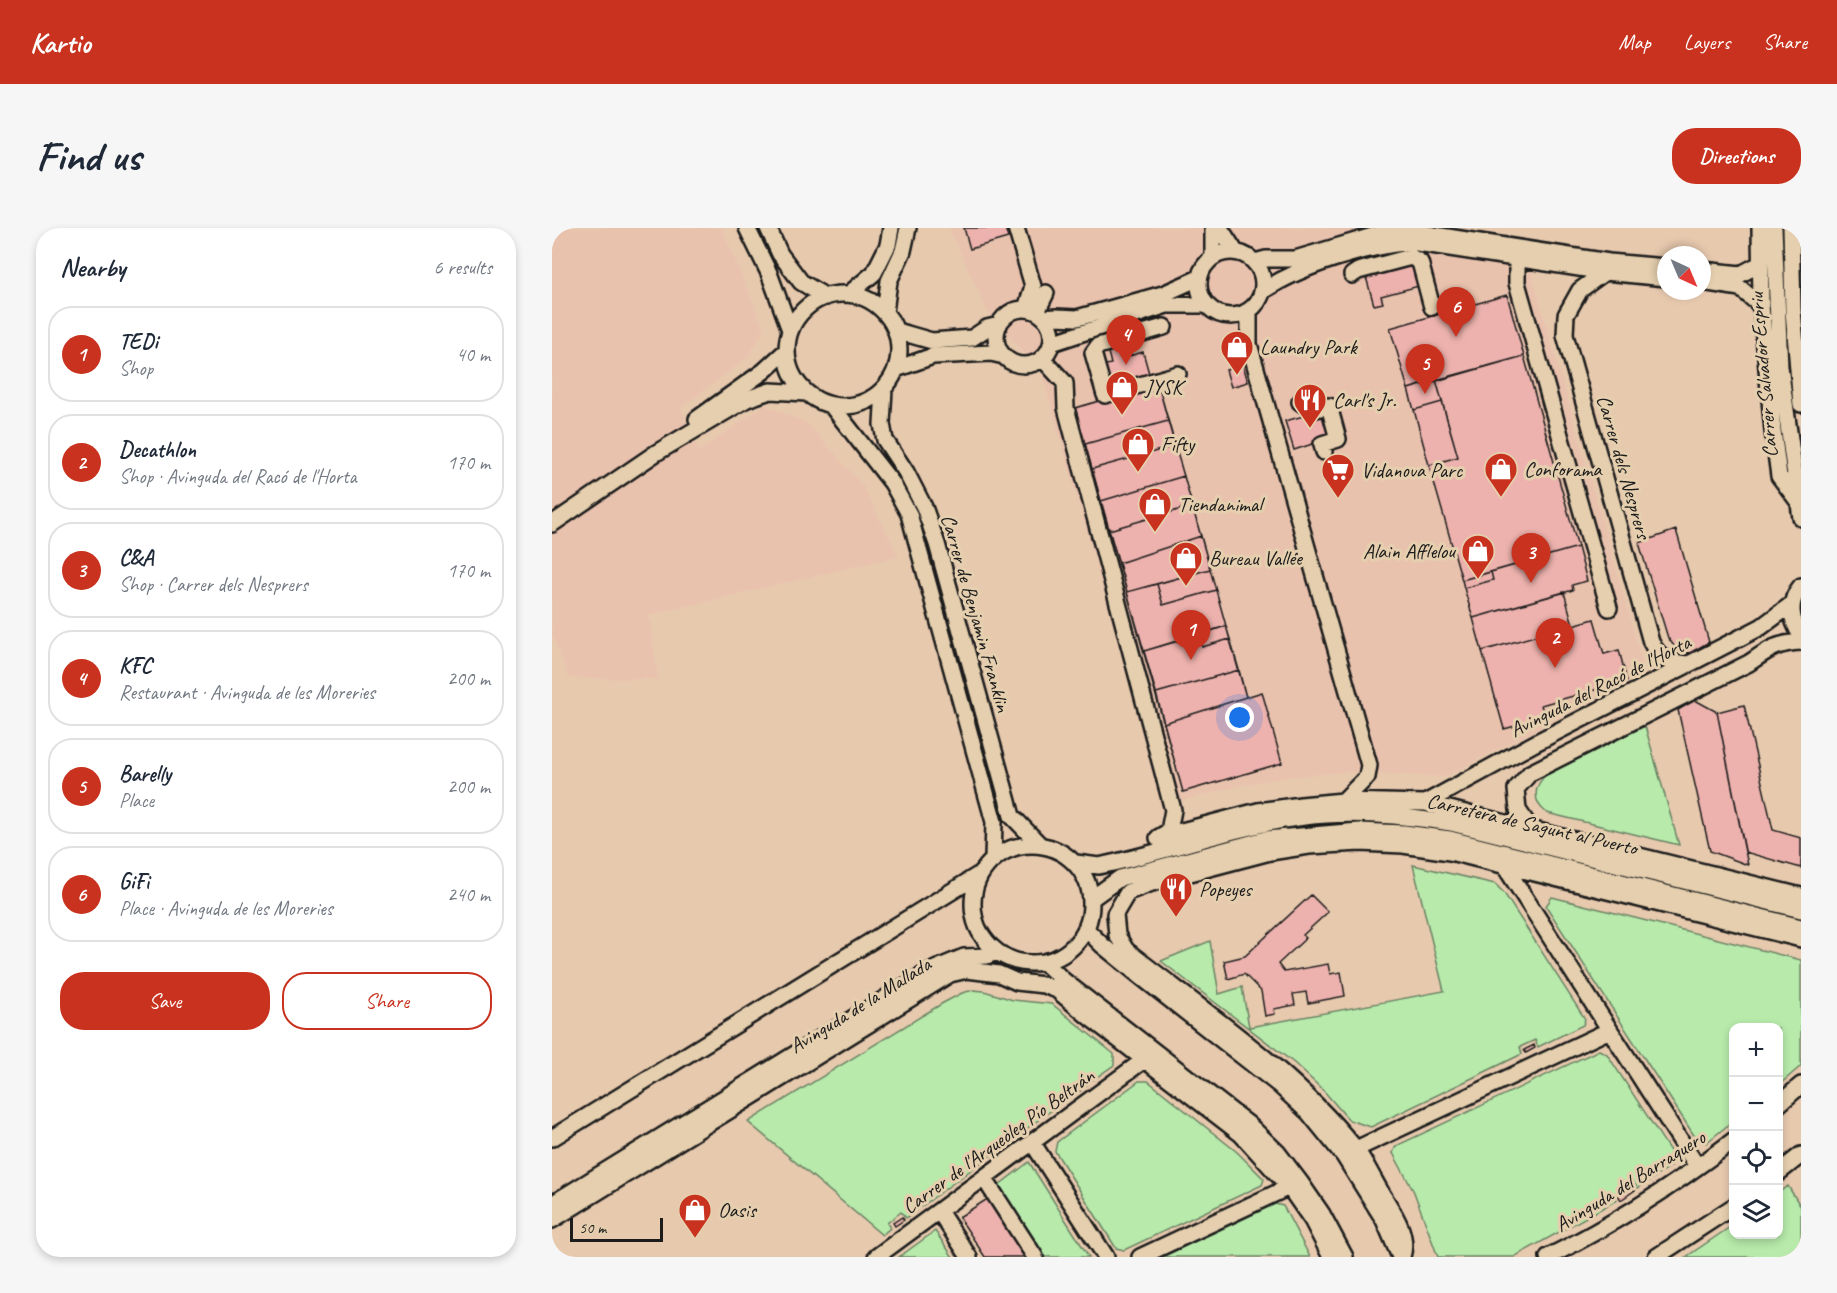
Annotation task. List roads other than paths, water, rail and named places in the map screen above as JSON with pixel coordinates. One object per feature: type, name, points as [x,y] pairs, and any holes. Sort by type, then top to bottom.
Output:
[{"type":"street","points":[[747,228],[769,273],[790,330]]},
{"type":"street","points":[[768,228],[780,254],[801,282],[826,297]]},
{"type":"street","points":[[849,294],[874,273],[888,245],[891,228]]},
{"type":"street","points":[[885,312],[889,281],[903,251],[908,228]]},
{"type":"street","points":[[1016,228],[1033,286],[1036,313],[1050,326],[1052,343]]},
{"type":"street","points":[[1213,228],[1213,257]]},
{"type":"street","points":[[1220,228],[1235,251]]},
{"type":"street","points":[[1760,228],[1761,306],[1779,476],[1798,500]]},
{"type":"street","name":"Carrer Salvador Espriu","points":[[1774,228],[1780,367],[1801,518]]},
{"type":"street","name":"Carrer Salvador Espriu","points":[[1791,228],[1793,310],[1799,359],[1801,404]]},
{"type":"street","points":[[1255,262],[1266,259],[1295,259],[1383,233],[1409,231],[1609,262],[1657,266]]},
{"type":"street","points":[[1263,291],[1299,270],[1386,245],[1411,242],[1605,272],[1657,277]]},
{"type":"street","points":[[1235,251],[1246,255],[1261,270],[1263,291],[1260,299],[1250,311],[1228,317],[1212,311],[1200,297],[1199,278],[1204,266],[1213,257],[1223,252],[1235,251]]},
{"type":"street","points":[[1352,275],[1358,271],[1411,257],[1420,262],[1432,306]]},
{"type":"street","points":[[1517,258],[1517,283],[1609,608]]},
{"type":"street","points":[[1711,271],[1741,274],[1760,264]]},
{"type":"street","name":"Carrer dels Nesprers","points":[[1605,272],[1580,290],[1566,315],[1565,335],[1651,642],[1656,652],[1672,663],[1689,664]]},
{"type":"street","points":[[1004,356],[998,347],[996,336],[999,325],[1015,310],[1077,318],[1163,294],[1199,278]]},
{"type":"street","points":[[1711,283],[1740,288],[1761,306]]},
{"type":"street","points":[[1036,313],[1046,293]]},
{"type":"street","points":[[849,294],[869,300],[885,312],[897,331],[900,352],[896,369],[884,389],[860,404],[831,405],[818,401],[807,393],[792,374],[787,350],[790,330],[804,309],[826,297],[849,294]]},
{"type":"street","points":[[896,369],[933,356],[991,353],[1023,365],[1033,363],[1042,358],[1052,343],[1167,305],[1206,305]]},
{"type":"street","points":[[1250,311],[1249,344],[1369,765],[1367,777],[1343,801]]},
{"type":"street","points":[[1228,317],[1249,344]]},
{"type":"street","points":[[897,331],[932,341],[972,338],[987,328],[999,325]]},
{"type":"street","points":[[1164,327],[1098,346],[1093,353],[1105,395],[1178,374]]},
{"type":"street","points":[[656,453],[712,407],[764,371],[787,350]]},
{"type":"street","points":[[1042,358],[1065,383],[1066,408],[1173,810],[1169,831],[1159,837],[1146,855]]},
{"type":"street","name":"Carrer de Benjamin Franklin","points":[[884,389],[882,424],[885,440],[906,472],[924,507],[937,544],[1012,816],[1040,845]]},
{"type":"street","points":[[552,524],[656,453],[747,399],[770,391],[807,393]]},
{"type":"street","points":[[1300,402],[1312,410],[1329,406],[1338,439],[1322,444],[1324,452]]},
{"type":"street","name":"Carrer de Benjamin Franklin","points":[[831,405],[892,483],[909,514],[994,822],[993,859]]},
{"type":"street","points":[[1801,586],[1792,604],[1793,624],[1801,635]]},
{"type":"street","name":"Avinguda del Racó de l'Horta","points":[[1425,803],[1761,627],[1792,604]]},
{"type":"street","points":[[1530,828],[1518,810],[1516,789],[1530,773],[1749,663],[1771,648],[1784,643],[1801,642]]},
{"type":"street","points":[[1367,777],[1385,802]]},
{"type":"street","points":[[1159,837],[1258,812],[1343,801],[1425,803],[1801,896]]},
{"type":"street","name":"Carretera de Sagunt al Puerto","points":[[1076,863],[1098,866],[1264,824],[1305,817],[1358,814],[1406,816],[1451,823],[1801,910]]},
{"type":"street","name":"Carretera de Sagunt al Puerto","points":[[1091,899],[1120,878],[1266,839],[1359,831],[1404,833],[1450,840],[1801,927]]},
{"type":"street","points":[[1401,1257],[1384,1220],[1344,1156],[1309,1113],[1139,967],[1126,950],[1117,935],[1115,914],[1128,892],[1166,879],[1270,852],[1309,846],[1360,843],[1403,845],[1450,852],[1801,939]]},
{"type":"street","points":[[552,1138],[980,874],[993,859],[1015,847],[1040,845],[1059,851],[1076,863],[1086,879],[1091,899],[1091,911],[1080,940],[1069,951],[1044,962],[1019,963],[996,952],[983,939],[973,914],[974,889],[980,874]]},
{"type":"street","points":[[1504,865],[1697,1166]]},
{"type":"street","points":[[1146,872],[1166,879]]},
{"type":"street","points":[[1086,929],[1102,945],[1139,967],[1285,1075],[1316,1103],[1356,1149],[1392,1210],[1404,1236],[1401,1257]]},
{"type":"street","points":[[552,1203],[926,973],[964,957],[987,956],[996,952]]},
{"type":"street","points":[[1044,962],[1086,998],[1249,1125],[1278,1154],[1300,1182],[1322,1214],[1345,1257]]},
{"type":"street","name":"Avinguda de la Mallada","points":[[552,1220],[950,974],[967,970],[999,974],[1017,982],[1044,984],[1057,990],[1241,1134],[1288,1186],[1312,1220],[1331,1257]]},
{"type":"street","points":[[916,995],[926,973]]},
{"type":"street","points":[[1086,998],[1088,1016]]},
{"type":"street","points":[[1356,1149],[1610,1030]]},
{"type":"street","name":"Carrer de l'Arqueòleg Pío Beltrán","points":[[876,1257],[1144,1059]]},
{"type":"street","points":[[1783,1101],[1801,1084]]},
{"type":"street","points":[[1032,1142],[1106,1257]]},
{"type":"street","name":"Avinguda del Barraquero","points":[[1548,1257],[1610,1223],[1729,1144]]},
{"type":"street","points":[[1783,1170],[1801,1155]]},
{"type":"street","points":[[984,1178],[1035,1257]]},
{"type":"street","points":[[1140,1257],[1288,1186]]},
{"type":"street","points":[[1656,1257],[1729,1209]]},
{"type":"street","points":[[939,1211],[969,1257]]},
{"type":"place","name":"GiFi","points":[[1456,337]]},
{"type":"place","name":"KFC","points":[[1126,365]]},
{"type":"place","name":"Laundry Park","points":[[1237,376]]},
{"type":"place","name":"Barelly","points":[[1425,394]]},
{"type":"place","name":"JYSK","points":[[1122,416]]},
{"type":"place","name":"Carl's Jr.","points":[[1310,429]]},
{"type":"place","name":"Fifty","points":[[1138,473]]},
{"type":"place","name":"Conforama","points":[[1501,498]]},
{"type":"place","name":"Vidanova Parc","points":[[1338,499]]},
{"type":"place","name":"Tiendanimal","points":[[1155,533]]},
{"type":"place","name":"Alain Afflelou","points":[[1478,580]]},
{"type":"place","name":"C&A","points":[[1531,583]]},
{"type":"place","name":"Bureau Vallée","points":[[1186,587]]},
{"type":"place","name":"TEDi","points":[[1191,660]]},
{"type":"place","name":"Decathlon","points":[[1555,668]]},
{"type":"place","name":"Popeyes","points":[[1176,918]]},
{"type":"place","name":"Oasis","points":[[695,1239]]}]
